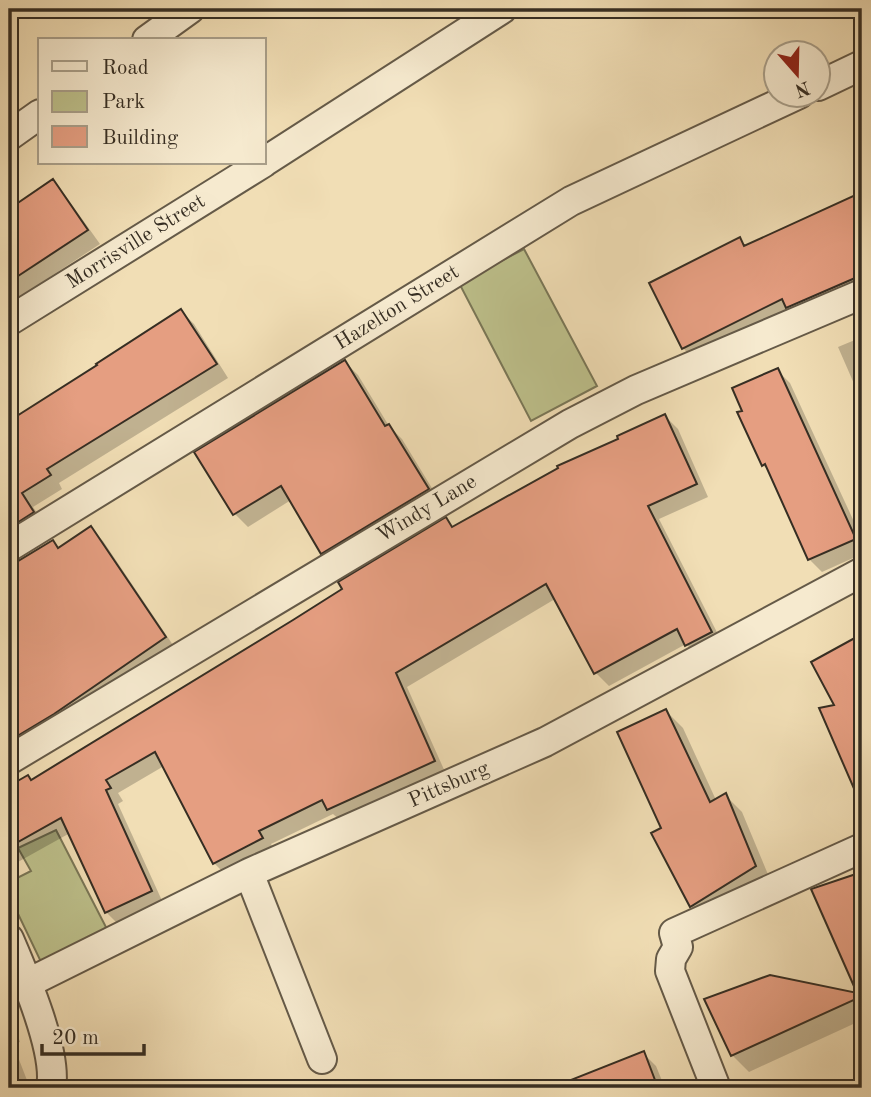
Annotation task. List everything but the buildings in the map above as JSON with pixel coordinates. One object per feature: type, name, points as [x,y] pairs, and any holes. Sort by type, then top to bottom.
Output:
[{"type":"street","points":[[162,36],[190,9]]},
{"type":"street","name":"Morrisville Street","points":[[266,158],[502,9]]},
{"type":"street","points":[[832,79],[862,65]]},
{"type":"street","name":"Hazelton Street","points":[[9,547],[571,201],[769,108]]},
{"type":"street","points":[[9,136],[38,115]]},
{"type":"street","name":"Morrisville Street","points":[[9,321],[255,165]]},
{"type":"street","name":"Windy Lane","points":[[9,760],[570,424],[636,390],[862,294]]},
{"type":"street","name":"Pittsburg","points":[[28,983],[249,873],[545,742],[862,572]]},
{"type":"street","points":[[716,1088],[670,971],[671,959],[678,947],[674,933],[862,848]]},
{"type":"street","points":[[249,873],[322,1059]]},
{"type":"street","points":[[9,939],[28,983],[52,1066],[51,1088]]},
{"type":"green space","points":[[524,249],[597,386],[531,421],[459,283]]},
{"type":"green space","points":[[56,830],[109,933],[42,964],[9,895],[9,882],[31,871],[18,848]]}]
